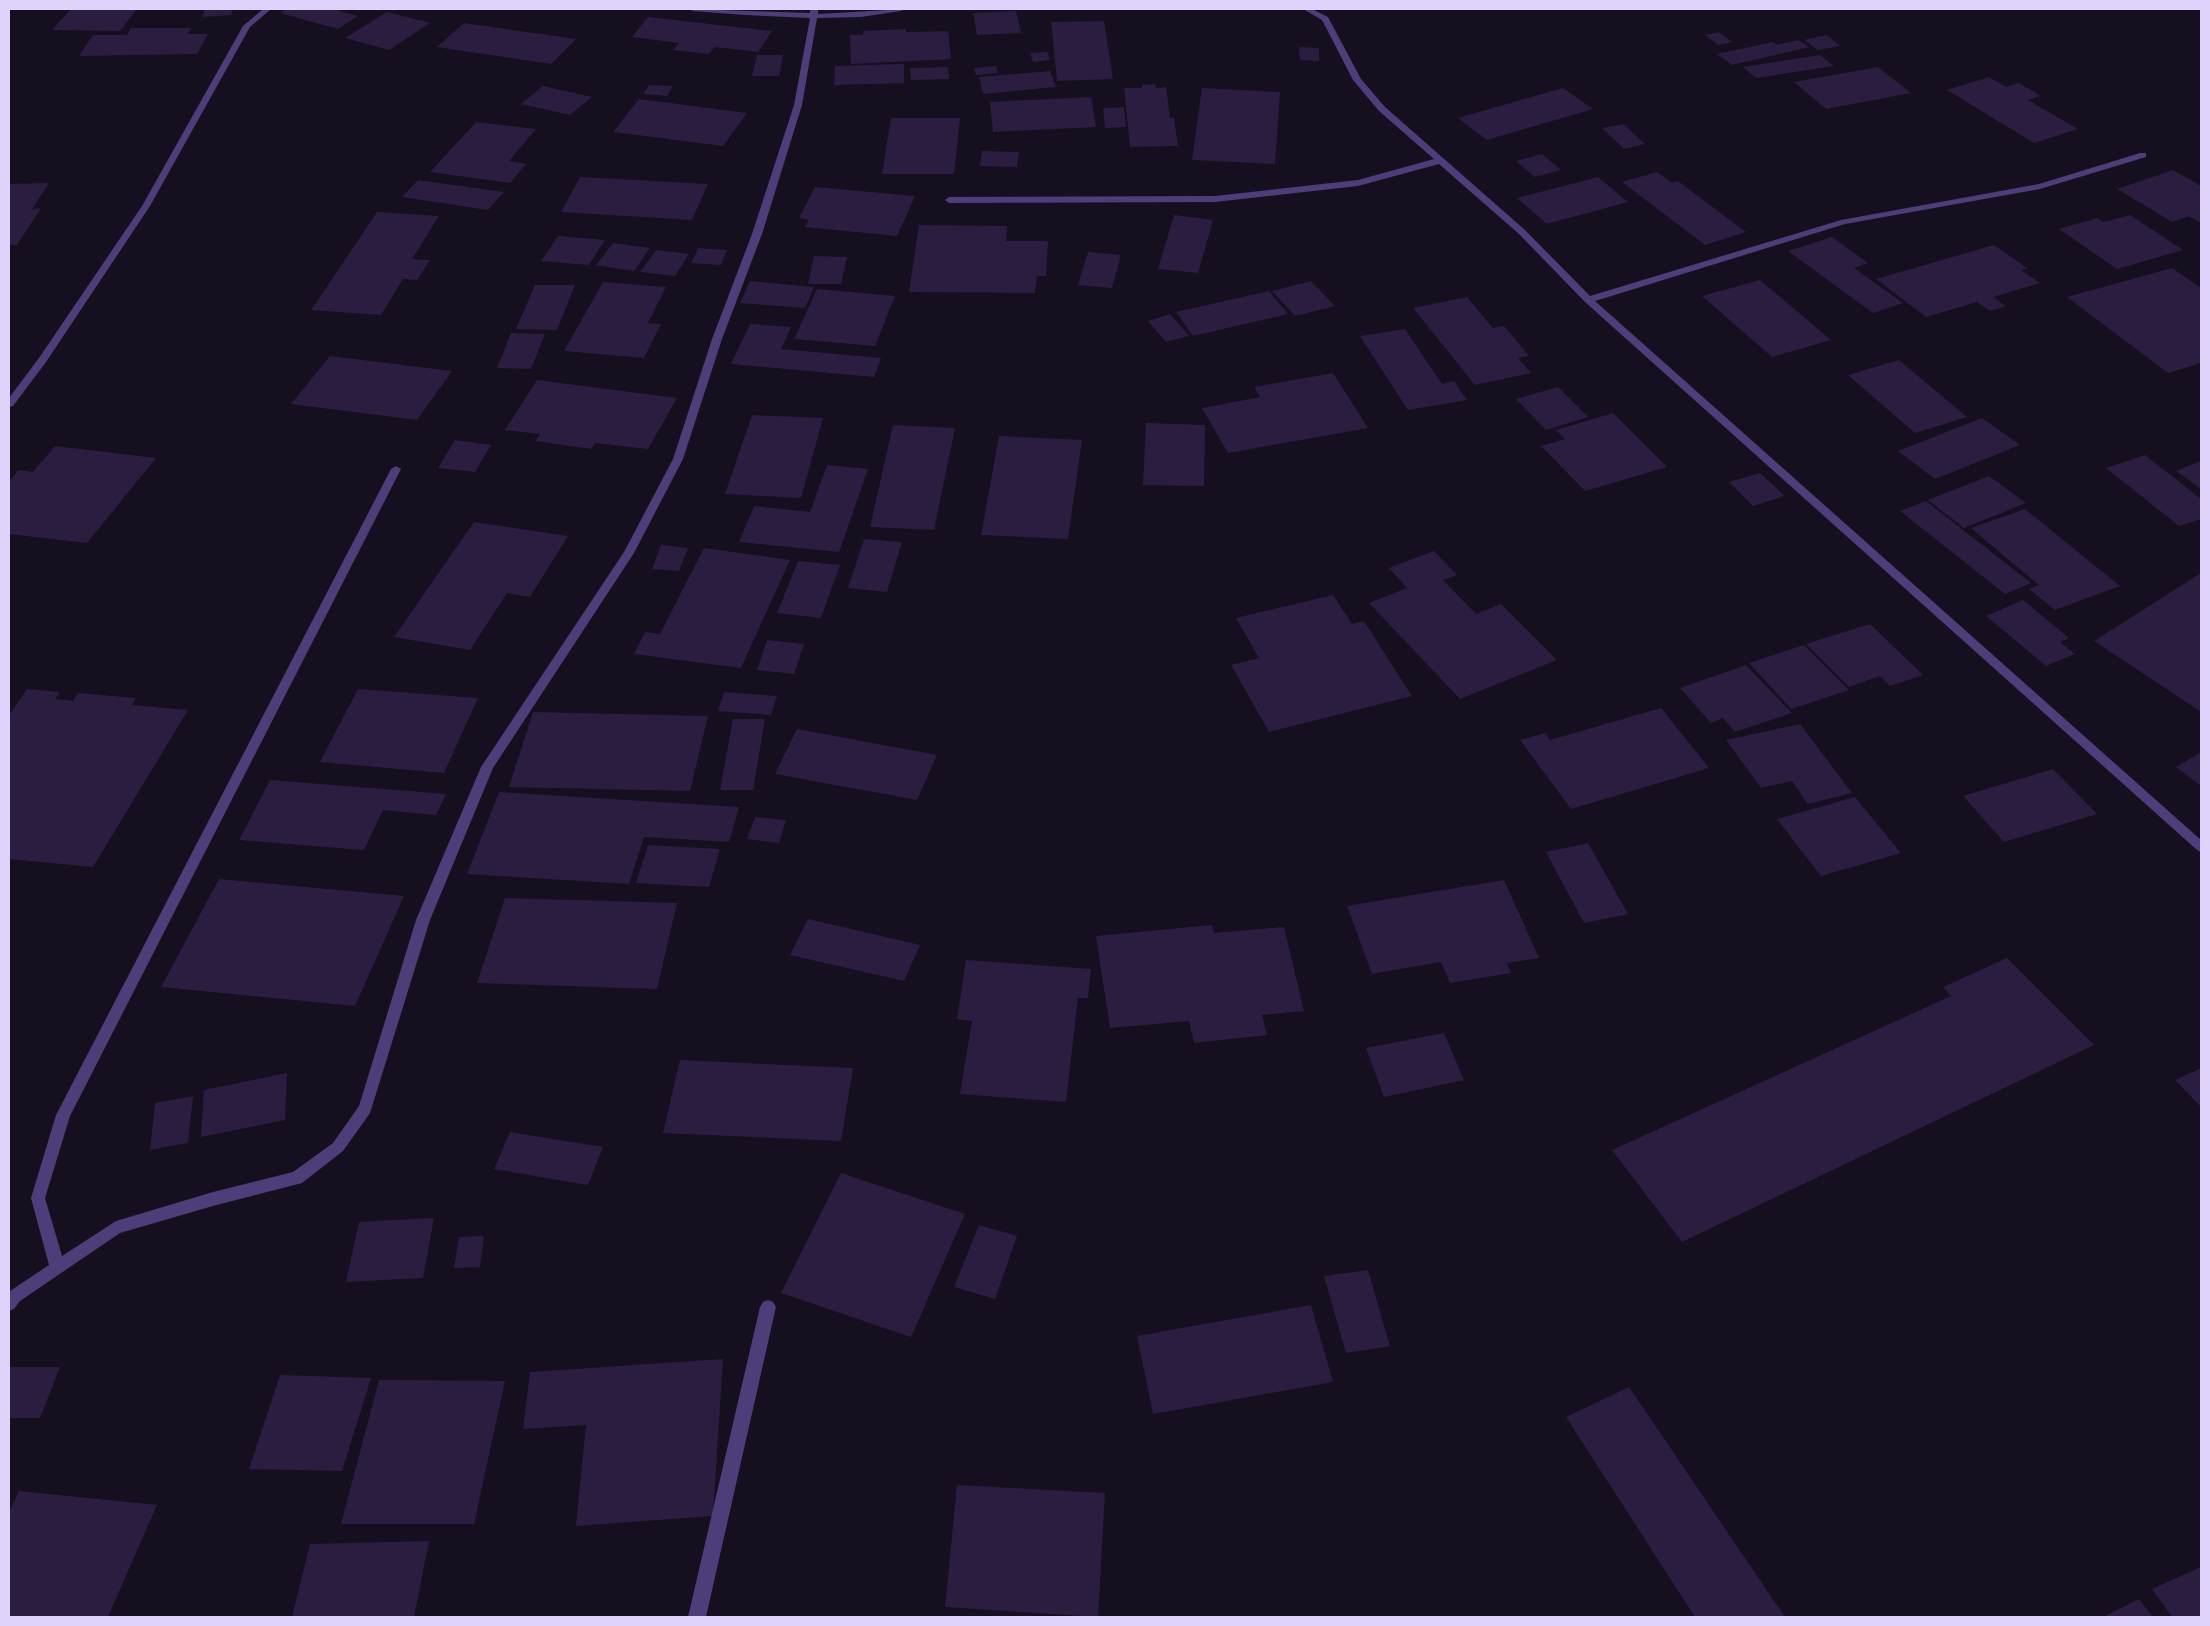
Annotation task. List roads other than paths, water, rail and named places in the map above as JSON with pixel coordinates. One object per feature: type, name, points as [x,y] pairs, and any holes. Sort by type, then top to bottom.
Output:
[{"type":"street","points":[[9,404],[43,360],[146,206],[247,26],[267,9]]},
{"type":"street","points":[[693,9],[745,14],[814,12],[861,15],[901,9]]},
{"type":"street","points":[[1307,9],[1326,19],[1357,80],[1382,109],[1522,232],[1588,300],[2201,847]]},
{"type":"street","points":[[9,1304],[15,1296],[116,1228],[296,1178],[338,1147],[365,1109],[423,920],[487,767],[629,553],[678,459],[717,339],[756,234],[798,105],[814,12]]},
{"type":"street","points":[[1588,300],[1844,222],[2040,186],[2143,155]]},
{"type":"street","points":[[949,200],[1215,199],[1358,183],[1442,160]]},
{"type":"street","points":[[57,1268],[38,1198],[63,1115],[396,469]]},
{"type":"street","points":[[697,1617],[768,1307]]}]
